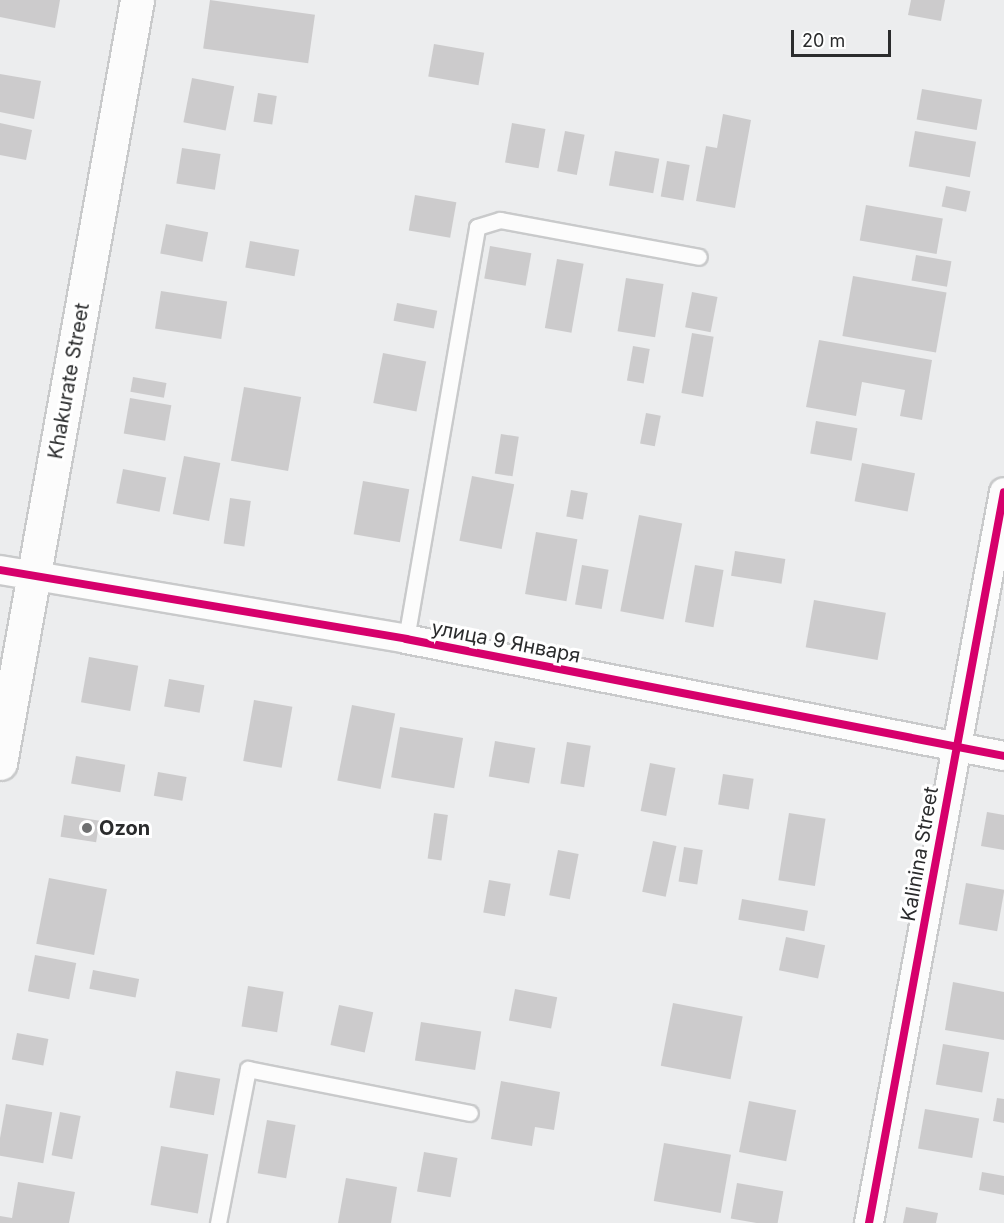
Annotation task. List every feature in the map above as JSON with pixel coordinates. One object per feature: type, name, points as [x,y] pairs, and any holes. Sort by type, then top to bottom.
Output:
[{"type":"main road","name":"Khakurate Street","points":[[0,763],[137,0]]},
{"type":"street","name":"Kalinina Street","points":[[869,1223],[1004,492]]},
{"type":"street","name":"улица 9 Января","points":[[0,570],[405,639],[1004,756]]},
{"type":"lane","points":[[405,639],[477,227],[500,220],[699,257]]},
{"type":"lane","points":[[218,1223],[248,1069],[470,1113]]},
{"type":"building","points":[[0,0],[60,0],[55,28],[0,17]]},
{"type":"building","points":[[210,0],[315,15],[308,63],[203,49]]},
{"type":"building","points":[[911,0],[945,0],[941,21],[908,15]]},
{"type":"building","points":[[434,44],[484,53],[478,85],[428,76]]},
{"type":"building","points":[[0,74],[41,81],[34,119],[0,112]]},
{"type":"building","points":[[192,78],[234,86],[226,130],[183,122]]},
{"type":"building","points":[[922,89],[982,100],[977,130],[917,120]]},
{"type":"building","points":[[258,93],[277,96],[272,125],[253,122]]},
{"type":"building","points":[[723,114],[751,120],[735,208],[696,201],[706,146],[717,148]]},
{"type":"building","points":[[0,123],[32,130],[26,160],[0,155]]},
{"type":"building","points":[[512,123],[545,129],[539,168],[505,162]]},
{"type":"building","points":[[565,131],[585,135],[577,175],[557,171]]},
{"type":"building","points":[[915,131],[976,142],[970,177],[909,166]]},
{"type":"building","points":[[182,148],[221,154],[215,190],[176,184]]},
{"type":"building","points":[[615,151],[659,159],[653,193],[609,185]]},
{"type":"building","points":[[667,161],[690,165],[683,200],[661,196]]},
{"type":"building","points":[[946,186],[970,191],[966,212],[942,207]]},
{"type":"building","points":[[415,195],[456,202],[450,238],[409,230]]},
{"type":"building","points":[[866,205],[943,219],[937,254],[860,240]]},
{"type":"building","points":[[166,224],[208,232],[202,262],[160,253]]},
{"type":"building","points":[[250,241],[299,250],[295,276],[245,268]]},
{"type":"building","points":[[490,246],[531,253],[526,286],[484,278]]},
{"type":"building","points":[[916,255],[951,261],[947,287],[911,281]]},
{"type":"building","points":[[557,259],[584,264],[571,333],[545,328]]},
{"type":"building","points":[[853,276],[947,292],[936,353],[842,336]]},
{"type":"building","points":[[626,278],[664,284],[655,337],[618,331]]},
{"type":"building","points":[[161,291],[227,301],[221,339],[155,329]]},
{"type":"building","points":[[692,292],[718,297],[711,332],[685,327]]},
{"type":"building","points":[[397,303],[437,311],[434,328],[394,321]]},
{"type":"building","points":[[692,333],[714,337],[703,397],[681,393]]},
{"type":"building","points":[[819,340],[932,360],[922,420],[900,416],[905,390],[862,382],[856,416],[806,407]]},
{"type":"building","points":[[633,346],[650,349],[644,383],[627,380]]},
{"type":"building","points":[[383,353],[426,361],[416,411],[373,403]]},
{"type":"building","points":[[133,377],[166,383],[164,398],[130,392]]},
{"type":"building","points":[[244,387],[301,397],[288,471],[231,461]]},
{"type":"building","points":[[130,398],[171,405],[165,441],[124,433]]},
{"type":"building","points":[[646,413],[661,416],[655,446],[640,443]]},
{"type":"building","points":[[816,421],[857,428],[852,461],[810,453]]},
{"type":"building","points":[[501,434],[519,437],[513,476],[495,474]]},
{"type":"building","points":[[184,456],[220,463],[209,521],[173,514]]},
{"type":"building","points":[[862,463],[915,473],[908,512],[855,501]]},
{"type":"building","points":[[123,469],[166,477],[160,512],[116,503]]},
{"type":"building","points":[[472,476],[514,484],[502,549],[459,541]]},
{"type":"building","points":[[363,481],[409,489],[400,542],[354,534]]},
{"type":"building","points":[[571,490],[588,493],[583,520],[566,517]]},
{"type":"building","points":[[230,498],[251,501],[244,546],[224,544]]},
{"type":"building","points":[[639,515],[682,523],[663,620],[620,611]]},
{"type":"building","points":[[536,532],[577,539],[566,601],[525,594]]},
{"type":"building","points":[[735,551],[785,559],[781,584],[731,576]]},
{"type":"building","points":[[582,565],[609,570],[602,609],[575,604]]},
{"type":"building","points":[[695,565],[724,570],[713,627],[685,622]]},
{"type":"building","points":[[814,600],[886,613],[878,660],[806,647]]},
{"type":"building","points":[[89,657],[138,666],[130,711],[81,702]]},
{"type":"building","points":[[169,679],[204,685],[200,713],[164,707]]},
{"type":"building","points":[[254,700],[292,707],[282,768],[243,761]]},
{"type":"building","points":[[352,705],[395,713],[380,789],[337,781]]},
{"type":"building","points":[[400,727],[463,738],[454,788],[391,777]]},
{"type":"building","points":[[495,741],[535,748],[529,784],[489,776]]},
{"type":"building","points":[[567,742],[591,746],[584,787],[560,783]]},
{"type":"building","points":[[76,756],[125,765],[120,792],[71,784]]},
{"type":"building","points":[[650,763],[676,768],[666,816],[641,811]]},
{"type":"building","points":[[158,772],[187,777],[182,801],[154,796]]},
{"type":"building","points":[[723,774],[754,779],[749,809],[718,805]]},
{"type":"building","points":[[987,812],[1004,815],[1004,850],[981,846]]},
{"type":"building","points":[[434,813],[448,815],[441,861],[428,859]]},
{"type":"building","points":[[789,813],[826,819],[815,886],[778,880]]},
{"type":"building","points":[[64,815],[100,821],[96,842],[61,837]]},
{"type":"building","points":[[653,841],[676,846],[666,897],[642,892]]},
{"type":"building","points":[[684,847],[703,850],[697,885],[679,882]]},
{"type":"building","points":[[558,850],[579,854],[570,899],[549,895]]},
{"type":"building","points":[[49,878],[107,889],[94,955],[36,944]]},
{"type":"building","points":[[489,880],[511,884],[505,916],[483,912]]},
{"type":"building","points":[[966,883],[1004,890],[997,931],[959,924]]},
{"type":"building","points":[[742,899],[808,911],[804,931],[738,920]]},
{"type":"building","points":[[786,937],[825,945],[818,979],[779,970]]},
{"type":"building","points":[[35,955],[76,963],[69,999],[28,991]]},
{"type":"building","points":[[93,970],[139,979],[136,998],[89,989]]},
{"type":"building","points":[[953,982],[1004,992],[1004,1040],[945,1030]]},
{"type":"building","points":[[248,986],[284,992],[277,1032],[242,1026]]},
{"type":"building","points":[[515,989],[557,997],[551,1029],[509,1020]]},
{"type":"building","points":[[673,1003],[743,1017],[730,1079],[661,1066]]},
{"type":"building","points":[[339,1005],[373,1012],[365,1052],[330,1045]]},
{"type":"building","points":[[421,1022],[481,1032],[475,1070],[415,1061]]},
{"type":"building","points":[[17,1033],[48,1039],[43,1066],[12,1060]]},
{"type":"building","points":[[943,1044],[989,1052],[982,1093],[936,1084]]},
{"type":"building","points":[[176,1071],[220,1079],[214,1115],[170,1107]]},
{"type":"building","points":[[501,1081],[560,1092],[554,1130],[535,1127],[532,1146],[491,1139]]},
{"type":"building","points":[[997,1098],[1004,1099],[1004,1123],[993,1121]]},
{"type":"building","points":[[749,1101],[796,1110],[786,1161],[739,1152]]},
{"type":"building","points":[[6,1104],[52,1112],[43,1163],[0,1156],[0,1138]]},
{"type":"building","points":[[925,1109],[979,1119],[972,1158],[918,1148]]},
{"type":"building","points":[[60,1112],[81,1116],[72,1159],[52,1155]]},
{"type":"building","points":[[267,1120],[296,1125],[286,1178],[258,1173]]},
{"type":"building","points":[[664,1143],[731,1155],[721,1213],[654,1201]]},
{"type":"building","points":[[161,1146],[208,1154],[198,1213],[151,1205]]},
{"type":"building","points":[[424,1152],[457,1158],[451,1197],[417,1191]]},
{"type":"building","points":[[982,1172],[1004,1176],[1004,1195],[979,1190]]},
{"type":"building","points":[[346,1178],[397,1187],[391,1223],[338,1223]]},
{"type":"building","points":[[18,1182],[75,1192],[69,1223],[0,1223],[0,1216],[12,1218]]},
{"type":"building","points":[[737,1183],[783,1191],[778,1223],[757,1223],[731,1218]]},
{"type":"building","points":[[906,1207],[938,1213],[936,1223],[903,1223]]},
{"type":"cycle path","points":[[869,1223],[1004,492]]},
{"type":"cycle path","points":[[0,570],[406,639],[1004,756]]},
{"type":"place","name":"Ozon","points":[[87,828]]}]
